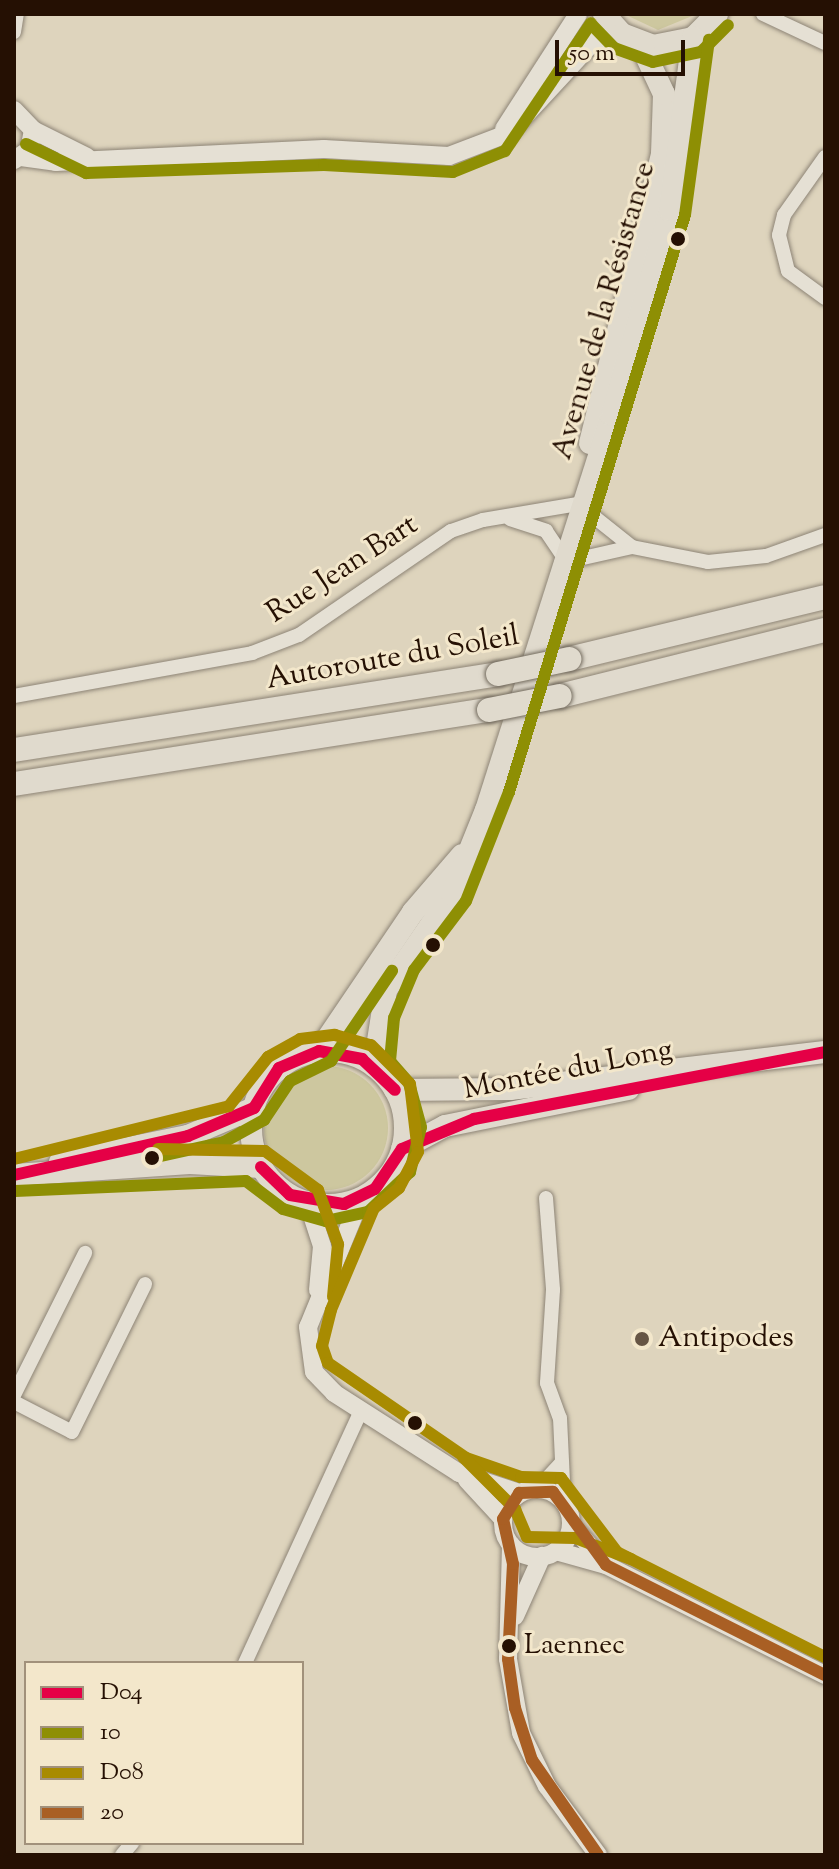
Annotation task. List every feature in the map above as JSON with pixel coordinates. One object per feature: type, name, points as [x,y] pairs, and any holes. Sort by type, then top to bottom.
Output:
[{"type":"highway","name":"Autoroute du Soleil","points":[[14,750],[498,674],[825,597]]},
{"type":"highway","points":[[14,784],[489,710],[560,696],[825,630]]},
{"type":"main road","name":"Avenue de la Résistance","points":[[578,504],[662,154],[664,94],[631,38],[604,14]]},
{"type":"main road","points":[[631,38],[693,38],[722,15]]},
{"type":"main road","name":"Avenue de la Résistance","points":[[374,1066],[386,990],[452,894],[474,842],[670,210],[693,38]]},
{"type":"main road","name":"Avenue de la Résistance","points":[[319,1051],[413,912],[474,842]]},
{"type":"main road","points":[[319,1051],[374,1066],[395,1090],[402,1149],[387,1178],[361,1198],[308,1203],[261,1167],[190,1163],[18,1174],[188,1136],[254,1108],[279,1068],[319,1051]]},
{"type":"main road","name":"Montée du Long","points":[[395,1090],[510,1089],[825,1052]]},
{"type":"main road","name":"Montée du Long","points":[[402,1149],[445,1126],[751,1063]]},
{"type":"main road","points":[[254,1108],[261,1167]]},
{"type":"street","points":[[14,32],[17,14]]},
{"type":"street","points":[[494,140],[578,14]]},
{"type":"street","points":[[763,14],[825,43]]},
{"type":"street","points":[[33,130],[18,158],[324,149],[424,157],[494,140],[529,117],[594,41],[631,38]]},
{"type":"street","points":[[15,107],[33,130],[87,157]]},
{"type":"street","points":[[825,157],[784,215],[779,235],[788,271],[825,298]]},
{"type":"street","points":[[578,504],[632,547]]},
{"type":"street","name":"Rue Jean Bart","points":[[14,696],[252,653],[299,635],[451,531],[578,504]]},
{"type":"street","points":[[510,519],[546,531],[561,559],[632,547],[708,562],[825,541]]},
{"type":"street","points":[[807,546],[825,535]]},
{"type":"street","points":[[316,1305],[361,1198]]},
{"type":"street","points":[[546,1198],[553,1290],[547,1383],[560,1418],[564,1502],[571,1525],[606,1565]]},
{"type":"street","points":[[308,1203],[322,1246],[308,1358],[323,1384],[459,1473],[519,1493],[538,1488],[560,1464]]},
{"type":"street","points":[[14,1395],[85,1253]]},
{"type":"street","points":[[14,1402],[72,1432],[145,1284]]},
{"type":"street","points":[[246,1661],[361,1411]]},
{"type":"street","points":[[459,1473],[503,1519],[511,1545],[510,1629],[521,1733],[547,1786],[598,1855]]},
{"type":"street","points":[[538,1488],[564,1502]]},
{"type":"street","points":[[503,1519],[519,1493]]},
{"type":"street","points":[[510,1629],[549,1554],[571,1525]]},
{"type":"street","points":[[511,1545],[606,1565],[825,1675]]},
{"type":"shaded area","points":[[624,14],[697,14],[658,30]]},
{"type":"shaded area","points":[[326,1066],[350,1070],[370,1084],[384,1104],[388,1128],[384,1152],[370,1172],[350,1186],[326,1190],[302,1186],[282,1172],[268,1152],[264,1128],[268,1104],[282,1084],[302,1070]]},
{"type":"transit line","name":"10","points":[[26,144],[86,173],[324,165],[453,172],[505,151],[591,23]]},
{"type":"transit line","name":"10","points":[[592,25],[614,48],[653,62],[701,52],[728,25]]},
{"type":"transit line","name":"10","points":[[15,1191],[246,1181],[283,1209],[326,1221],[368,1212],[410,1172],[421,1127],[409,1083],[390,1061],[394,1018],[414,970],[466,901],[509,792],[685,215],[709,40]]},
{"type":"transit line","name":"10","points":[[152,1158],[224,1142],[264,1120],[290,1081],[331,1061],[392,971]]},
{"type":"transit line","name":"D08","points":[[14,1159],[229,1106],[268,1057],[300,1039],[335,1035],[371,1045],[410,1084],[418,1152],[399,1188],[374,1208],[331,1310],[322,1346],[328,1363],[466,1458],[521,1477],[561,1478],[617,1552],[825,1657]]},
{"type":"transit line","name":"D04","points":[[254,1108],[279,1068],[319,1051],[362,1059],[395,1090]]},
{"type":"transit line","name":"D04","points":[[402,1149],[474,1119],[825,1052]]},
{"type":"transit line","name":"D04","points":[[14,1175],[188,1136],[254,1108]]},
{"type":"transit line","name":"D08","points":[[158,1149],[265,1151],[318,1190],[338,1244],[333,1297]]},
{"type":"transit line","name":"D04","points":[[261,1167],[290,1195],[344,1204],[375,1189],[402,1149]]},
{"type":"transit line","name":"D08","points":[[463,1457],[515,1509],[527,1537],[575,1538],[631,1559]]},
{"type":"transit line","name":"20","points":[[598,1855],[532,1760],[515,1708],[508,1659],[513,1564],[503,1519],[519,1493],[553,1492],[606,1565],[825,1675]]},
{"type":"place","name":"Antipodes","points":[[642,1339]]},
{"type":"place","name":"Laennec","points":[[509,1646]]}]
